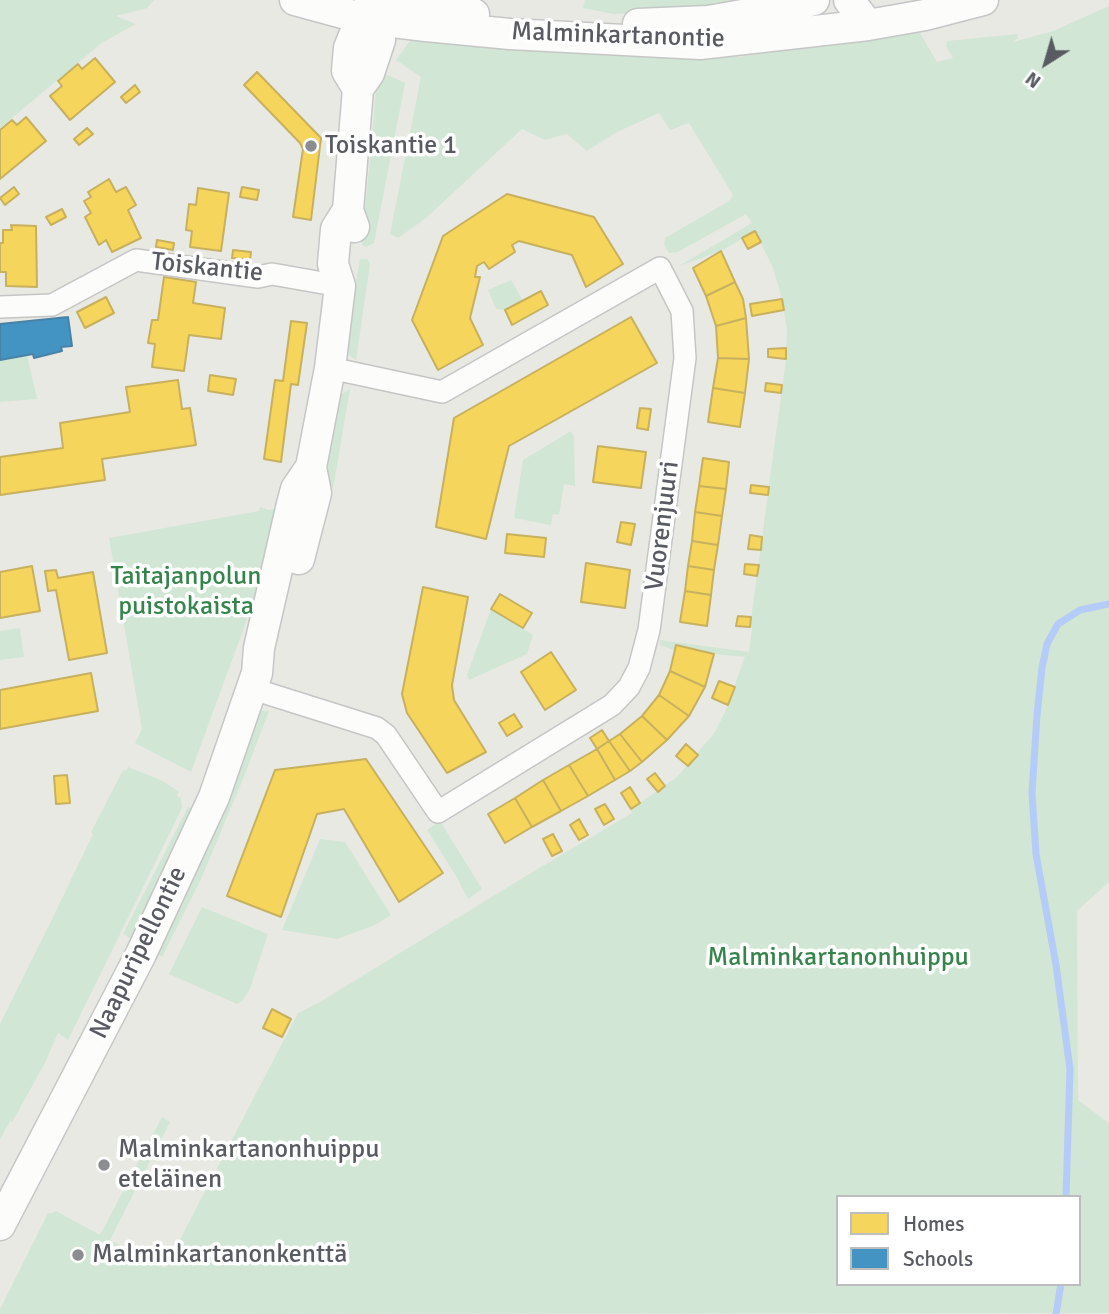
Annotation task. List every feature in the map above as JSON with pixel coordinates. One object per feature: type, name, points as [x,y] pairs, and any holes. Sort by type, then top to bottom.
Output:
[{"type":"street","name":"Malminkartanontie","points":[[295,0],[373,10],[510,34],[700,44],[872,12],[925,15],[984,0]]},
{"type":"street","name":"Malminkartanontie","points":[[401,0],[508,20],[607,25],[708,21],[814,0]]},
{"type":"street","points":[[849,0],[872,12]]},
{"type":"street","name":"Naapuripellontie","points":[[0,1225],[141,954],[214,797],[255,681],[274,653],[316,493],[311,467],[330,368],[340,286],[333,264],[337,229],[348,210],[358,89],[347,71],[349,48],[373,10]]},
{"type":"street","name":"Toiskantie","points":[[0,307],[52,305],[136,260],[258,277],[272,274],[340,286]]},
{"type":"street","name":"Vuorenjuuri","points":[[255,681],[377,728],[386,735],[438,812],[612,705],[629,687],[639,668],[649,630],[685,358],[682,311],[660,268],[442,391],[330,368]]},
{"type":"green space","points":[[0,0],[154,0],[147,8],[116,16],[136,24],[103,42],[0,128]]},
{"type":"green space","points":[[585,0],[760,0],[663,12],[613,14],[583,8]]},
{"type":"green space","name":"Malminkartanonhuippu","points":[[1109,6],[1109,882],[1077,911],[1078,1100],[1109,1123],[1109,1313],[0,1314],[0,1309],[48,1213],[56,1211],[100,1235],[162,1117],[170,1122],[110,1240],[165,1268],[298,1013],[632,813],[631,809],[677,777],[715,732],[745,657],[714,654],[676,645],[674,650],[660,645],[660,640],[749,652],[750,627],[786,359],[787,329],[782,299],[773,268],[755,231],[721,251],[679,266],[752,223],[746,214],[678,252],[669,253],[664,245],[665,238],[729,201],[733,195],[689,123],[670,130],[659,113],[617,132],[587,151],[567,134],[545,140],[522,129],[426,218],[398,238],[390,234],[421,77],[396,60],[412,38],[665,56],[739,57],[913,32],[920,33],[937,62],[953,58],[946,46],[947,41],[1018,34],[1018,38],[1013,42],[1053,31]]},
{"type":"green space","points":[[381,72],[405,83],[374,243],[366,247],[362,245],[376,91]]},
{"type":"green space","points":[[360,259],[367,259],[370,264],[356,360],[347,354],[345,347]]},
{"type":"green space","points":[[511,280],[523,301],[505,310],[496,309],[488,290]]},
{"type":"green space","points":[[27,355],[37,399],[0,402],[0,360]]},
{"type":"green space","points":[[350,389],[330,495],[325,467],[337,397]]},
{"type":"green space","points":[[571,431],[574,437],[575,486],[564,484],[559,515],[553,514],[551,525],[514,518],[523,460]]},
{"type":"green space","name":"Taitajanpolun puistokaista","points":[[260,507],[269,510],[278,508],[257,592],[191,772],[135,743],[142,729],[109,538],[259,511]]},
{"type":"green space","points":[[491,609],[533,635],[527,654],[469,680],[467,675]]},
{"type":"green space","points":[[20,628],[24,657],[0,660],[0,631]]},
{"type":"green space","points":[[262,711],[269,711],[243,779],[201,879],[162,957],[156,953]]},
{"type":"green space","points":[[128,767],[163,781],[179,792],[177,796],[181,798],[182,808],[68,1040],[58,1033],[45,1063],[0,1139],[0,1024],[93,834],[91,832],[123,770],[126,771]]},
{"type":"green space","points":[[188,807],[194,809],[134,940],[123,934]]},
{"type":"green space","points":[[440,821],[482,889],[468,899],[427,830]]},
{"type":"green space","points":[[320,839],[345,842],[391,915],[375,925],[337,939],[282,930]]},
{"type":"green space","points":[[202,907],[268,934],[250,989],[237,1004],[169,974]]},
{"type":"building: Homes","points":[[95,58],[115,82],[70,120],[50,96],[62,86],[58,81],[78,64],[82,69]]},
{"type":"building: Homes","name":"Toiskantie 1","points":[[257,72],[321,138],[311,220],[293,217],[303,149],[244,85]]},
{"type":"building: Homes","points":[[135,85],[140,92],[126,103],[121,97]]},
{"type":"building: Homes","points":[[26,117],[46,141],[0,179],[0,130],[12,120],[17,125]]},
{"type":"building: Homes","points":[[87,128],[93,134],[79,145],[74,139]]},
{"type":"building: Homes","points":[[109,179],[116,192],[126,187],[136,205],[128,210],[141,238],[112,252],[106,240],[99,245],[85,217],[91,213],[84,201],[91,197],[88,192]]},
{"type":"building: Homes","points":[[14,187],[19,194],[5,205],[0,198]]},
{"type":"building: Homes","points":[[242,187],[259,190],[257,200],[240,197]]},
{"type":"building: Homes","points":[[198,188],[229,193],[221,251],[190,247],[192,231],[186,230],[189,204],[196,205]]},
{"type":"building: Homes","points":[[507,194],[594,217],[623,264],[586,287],[572,255],[519,241],[512,245],[515,252],[489,269],[484,262],[477,266],[475,277],[480,277],[470,318],[483,345],[438,370],[412,320],[443,236]]},
{"type":"building: Homes","points":[[62,209],[66,217],[51,225],[46,217]]},
{"type":"building: Homes","points":[[11,225],[36,226],[37,287],[6,286],[6,272],[0,272],[3,230],[12,230]]},
{"type":"building: Homes","points":[[755,231],[761,242],[748,249],[742,238]]},
{"type":"building: Homes","points":[[157,240],[174,243],[173,250],[156,247]]},
{"type":"building: Homes","points":[[233,250],[251,252],[250,260],[232,258]]},
{"type":"building: Homes","points":[[721,251],[735,282],[706,296],[693,268]]},
{"type":"building: Homes","points":[[164,277],[196,282],[193,303],[225,308],[221,339],[189,335],[184,371],[152,367],[155,344],[148,343],[152,320],[158,320]]},
{"type":"building: Homes","points":[[735,282],[743,299],[746,318],[716,326],[706,296]]},
{"type":"building: Homes","points":[[541,291],[548,305],[512,325],[505,310]]},
{"type":"building: Homes","points":[[106,297],[114,313],[85,328],[77,312]]},
{"type":"building: Homes","points":[[782,299],[784,310],[752,316],[750,304]]},
{"type":"building: Homes","points":[[631,317],[657,363],[509,446],[486,539],[436,527],[454,418]]},
{"type":"building: Homes","points":[[746,318],[749,359],[718,358],[716,326]]},
{"type":"building: Homes","points":[[291,321],[307,323],[298,385],[291,384],[281,462],[264,459],[275,380],[283,381]]},
{"type":"building: Homes","points":[[786,348],[786,359],[768,357],[768,349]]},
{"type":"building: Homes","points":[[718,358],[749,359],[745,393],[713,388]]},
{"type":"building: Homes","points":[[210,375],[236,379],[233,395],[208,391]]},
{"type":"building: Homes","points":[[178,380],[182,409],[190,408],[196,445],[102,459],[105,480],[0,495],[0,457],[63,448],[60,423],[130,412],[126,387]]},
{"type":"building: Homes","points":[[766,383],[782,385],[781,393],[765,391]]},
{"type":"building: Homes","points":[[713,388],[745,393],[740,427],[708,422]]},
{"type":"building: Homes","points":[[640,408],[651,409],[648,430],[637,428]]},
{"type":"building: Homes","points":[[598,446],[646,452],[641,488],[593,482]]},
{"type":"building: Homes","points":[[703,458],[729,462],[726,489],[699,486]]},
{"type":"building: Homes","points":[[751,485],[769,487],[768,495],[750,493]]},
{"type":"building: Homes","points":[[699,486],[726,489],[722,516],[695,512]]},
{"type":"building: Homes","points":[[695,512],[722,516],[718,545],[692,541]]},
{"type":"building: Homes","points":[[621,522],[635,524],[631,545],[617,542]]},
{"type":"building: Homes","points":[[507,534],[546,538],[544,557],[505,553]]},
{"type":"building: Homes","points":[[750,535],[762,537],[761,550],[748,549]]},
{"type":"building: Homes","points":[[692,541],[718,545],[714,570],[688,566]]},
{"type":"building: Homes","points":[[586,563],[630,570],[625,608],[581,602]]},
{"type":"building: Homes","points":[[745,564],[759,565],[757,576],[744,574]]},
{"type":"building: Homes","points":[[32,566],[40,611],[0,618],[0,572]]},
{"type":"building: Homes","points":[[688,566],[714,570],[711,595],[685,591]]},
{"type":"building: Homes","points":[[56,570],[58,578],[93,572],[107,653],[69,660],[56,590],[48,591],[45,571]]},
{"type":"building: Homes","points":[[423,587],[468,597],[452,685],[454,700],[486,752],[447,773],[407,713],[402,694]]},
{"type":"building: Homes","points":[[685,591],[711,595],[707,626],[680,622]]},
{"type":"building: Homes","points":[[500,594],[532,613],[523,628],[491,609]]},
{"type":"building: Homes","points":[[738,616],[751,617],[750,627],[736,626]]},
{"type":"building: Homes","points":[[676,645],[714,654],[705,687],[670,671]]},
{"type":"building: Homes","points":[[551,652],[576,690],[545,710],[521,672]]},
{"type":"building: Homes","points":[[670,671],[705,687],[689,716],[659,695]]},
{"type":"building: Homes","points":[[91,673],[98,711],[0,729],[0,690]]},
{"type":"building: Homes","points":[[719,681],[735,687],[728,705],[712,698]]},
{"type":"building: Homes","points":[[659,695],[689,716],[667,740],[642,716]]},
{"type":"building: Homes","points":[[514,714],[522,727],[507,736],[499,723]]},
{"type":"building: Homes","points":[[642,716],[667,740],[642,762],[620,734]]},
{"type":"building: Homes","points":[[602,730],[609,741],[597,749],[590,738]]},
{"type":"building: Homes","points":[[620,734],[642,762],[630,771],[609,741]]},
{"type":"building: Homes","points":[[609,741],[630,771],[615,780],[597,749]]},
{"type":"building: Homes","points":[[686,744],[698,755],[688,766],[676,756]]},
{"type":"building: Homes","points":[[597,749],[615,780],[588,796],[569,765]]},
{"type":"building: Homes","points":[[366,759],[443,873],[399,902],[344,809],[317,814],[281,917],[227,896],[275,770]]},
{"type":"building: Homes","points":[[569,765],[588,796],[561,811],[543,780]]},
{"type":"building: Homes","points":[[655,773],[665,786],[658,792],[647,779]]},
{"type":"building: Homes","points":[[67,775],[70,803],[56,804],[54,776]]},
{"type":"building: Homes","points":[[543,780],[561,811],[532,827],[515,798]]},
{"type":"building: Homes","points":[[630,787],[640,803],[631,809],[621,793]]},
{"type":"building: Homes","points":[[515,798],[532,827],[505,843],[488,814]]},
{"type":"building: Homes","points":[[605,804],[614,819],[604,825],[595,809]]},
{"type":"building: Homes","points":[[579,819],[588,835],[579,840],[570,825]]},
{"type":"building: Homes","points":[[553,834],[562,851],[552,856],[543,839]]},
{"type":"building: Homes","points":[[272,1009],[291,1019],[282,1037],[263,1028]]},
{"type":"building: Schools","points":[[68,317],[72,346],[61,347],[62,351],[34,358],[33,354],[0,360],[0,324]]},
{"type":"waterway","points":[[1066,1195],[1070,1069],[1056,965],[1036,854],[1032,793],[1037,715],[1047,644],[1058,624],[1080,610],[1109,604]]},
{"type":"waterway","points":[[1056,1314],[1061,1286]]},
{"type":"place","name":"Toiskantie 1","points":[[311,146]]},
{"type":"place","name":"Malminkartanonhuippu eteläinen","points":[[104,1165]]},
{"type":"place","name":"Malminkartanonkenttä","points":[[78,1255]]}]
